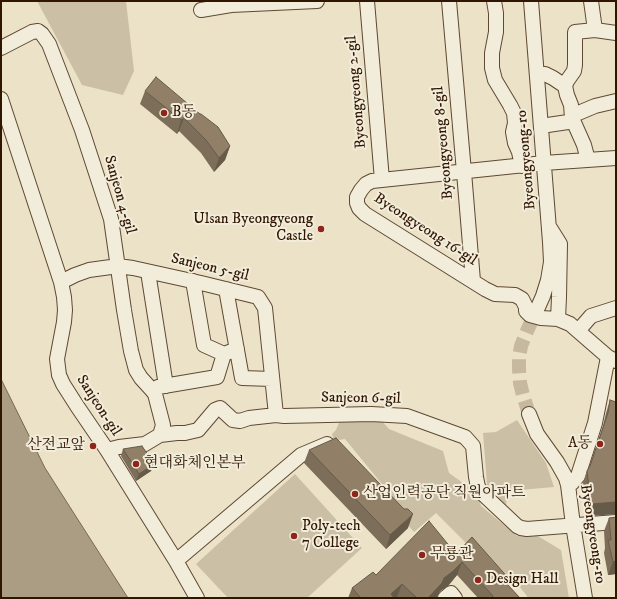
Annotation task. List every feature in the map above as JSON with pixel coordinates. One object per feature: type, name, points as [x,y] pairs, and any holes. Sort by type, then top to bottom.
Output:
[{"type":"street","points":[[201,10],[231,5],[265,2],[317,1]]},
{"type":"street","name":"Byeongyeong 2-gil","points":[[366,1],[382,180]]},
{"type":"street","name":"Byeongyeong 8-gil","points":[[449,1],[473,281]]},
{"type":"street","points":[[494,1],[496,13],[496,32],[492,53],[492,68],[495,80],[514,113],[515,123],[513,132],[522,166]]},
{"type":"street","name":"Byeongyeong-ro","points":[[530,311],[543,296],[548,280],[550,262],[549,227],[531,1]]},
{"type":"street","points":[[591,1],[595,30]]},
{"type":"street","points":[[588,160],[584,145],[572,118],[571,106],[565,86],[574,71],[575,32],[595,30],[616,33]]},
{"type":"street","name":"Sanjeon 4-gil","points":[[1,48],[32,32],[38,31],[49,44],[82,130],[111,219],[131,351],[136,370],[155,394],[163,425],[160,435]]},
{"type":"street","points":[[537,75],[545,74],[565,86]]},
{"type":"street","name":"Sanjeon-gil","points":[[1,99],[61,282],[65,310],[57,359],[59,375],[63,384],[107,450],[198,598]]},
{"type":"street","points":[[541,126],[568,122],[576,114],[595,106],[616,101]]},
{"type":"street","name":"Byeongyeong 16-gil","points":[[558,319],[541,318],[530,315],[526,311],[530,311],[522,299],[515,295],[495,294],[485,289],[365,214],[359,208],[357,197],[366,184],[382,180],[544,163],[616,158]]},
{"type":"street","points":[[549,227],[560,244],[558,319],[570,324],[612,359],[596,424],[578,476],[568,485]]},
{"type":"street","name":"Sanjeon 5-gil","points":[[61,282],[89,270],[118,266],[192,281],[258,297],[265,308],[276,415]]},
{"type":"street","points":[[148,272],[166,386]]},
{"type":"street","points":[[192,281],[204,345],[230,351]]},
{"type":"street","points":[[226,289],[230,351],[242,378],[272,379]]},
{"type":"street","points":[[578,331],[591,316],[616,308]]},
{"type":"street","points":[[151,389],[217,377],[230,351]]},
{"type":"street","name":"Sanjeon 6-gil","points":[[107,450],[145,444],[160,435],[185,433],[198,430],[215,410],[220,408],[233,420],[240,421],[250,418],[276,415],[371,414],[407,416],[465,437],[474,446],[478,487],[484,495],[517,526],[526,529],[616,522]]},
{"type":"street","name":"Byeongyeong-ro","points":[[529,414],[537,434],[557,462],[566,478],[585,598]]},
{"type":"street","points":[[176,561],[301,455],[331,442],[341,451]]},
{"type":"street","points":[[445,598],[451,593],[455,598]]},
{"type":"shaded area","points":[[37,1],[126,1],[134,71],[123,95],[82,85]]},
{"type":"shaded area","points":[[1,379],[45,468],[128,598],[1,598]]},
{"type":"shaded area","points":[[341,418],[380,419],[389,429],[443,451],[449,473],[477,493],[481,506],[517,536],[531,532],[561,550],[569,598],[527,598],[511,576],[504,581],[436,513],[414,532],[406,523],[409,517],[345,439],[334,441],[332,434],[336,430]]},
{"type":"shaded area","points":[[517,420],[546,463],[554,487],[508,491],[505,512],[488,497],[483,433],[496,432]]},
{"type":"shaded area","points":[[295,474],[362,548],[307,598],[228,598],[196,564]]},
{"type":"building","points":[[156,77],[218,127],[230,146],[219,158],[206,140],[184,118],[181,120],[145,91]]},
{"type":"building","points":[[610,400],[616,402],[616,502],[591,504],[587,471],[608,413]]},
{"type":"building","points":[[336,438],[404,509],[408,509],[413,514],[390,535],[309,450]]},
{"type":"building","points":[[142,446],[154,464],[139,474],[123,449]]},
{"type":"building","points":[[616,517],[616,561],[613,562],[608,540],[611,540],[609,518]]},
{"type":"building","points":[[429,521],[456,554],[472,537],[510,580],[506,583],[520,598],[491,598],[493,596],[462,562],[444,578],[442,583],[428,598],[417,598],[402,584],[391,594],[394,598],[361,598],[352,588],[373,572],[376,575]]},
{"type":"tunnel","points":[[529,414],[520,383],[519,357],[521,346],[535,314]]},
{"type":"place","name":"B동","points":[[164,113]]},
{"type":"place","name":"Ulsan Byeongyeong Castle","points":[[321,229]]},
{"type":"place","name":"A동","points":[[600,444]]},
{"type":"place","name":"산전교앞","points":[[93,446]]},
{"type":"place","name":"현대화체인본부","points":[[136,464]]},
{"type":"place","name":"산업인력공단 직원아파트","points":[[355,494]]},
{"type":"place","name":"Poly-tech 7 College","points":[[294,536]]},
{"type":"place","name":"무룡관","points":[[422,555]]},
{"type":"place","name":"Design Hall","points":[[478,580]]}]
